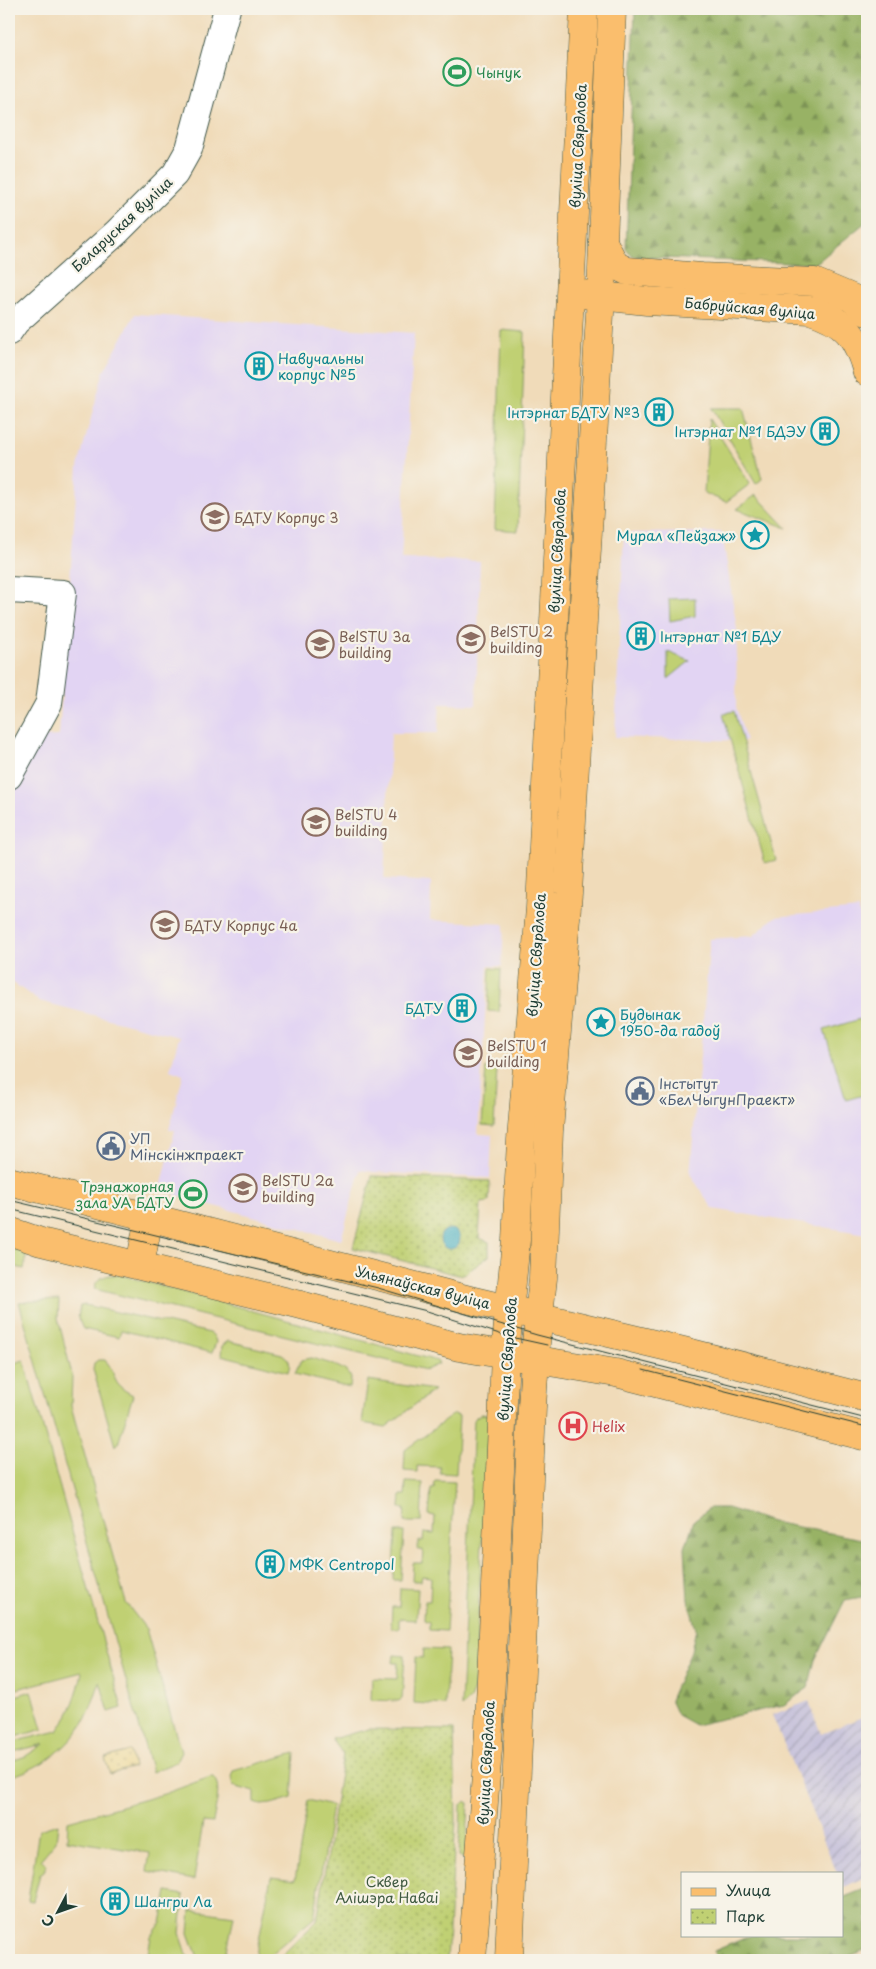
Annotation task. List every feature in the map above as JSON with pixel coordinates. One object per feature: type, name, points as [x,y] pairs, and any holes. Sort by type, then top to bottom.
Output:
[{"type":"main road","name":"вуліца Свярдлова","points":[[472,1960],[488,1749],[505,1355],[516,1240],[521,1140],[540,908],[584,9]]},
{"type":"main road","name":"вуліца Свярдлова","points":[[508,1960],[535,1359],[543,1278],[549,1131],[568,893],[603,242],[612,9]]},
{"type":"main road","name":"Бабруйская вуліца","points":[[603,242],[616,265],[627,271],[693,277],[814,282],[852,298],[867,312]]},
{"type":"main road","name":"Бабруйская вуліца","points":[[570,294],[600,295],[648,301],[810,310],[828,316],[847,328],[862,351],[867,372]]},
{"type":"main road","name":"Ульянаўская вуліца","points":[[9,1181],[538,1317],[684,1351],[867,1398]]},
{"type":"main road","points":[[140,1265],[149,1218]]},
{"type":"main road","points":[[9,1231],[42,1242],[140,1265],[459,1347],[616,1373],[867,1438]]},
{"type":"street","name":"Беларуская вуліца","points":[[9,332],[16,322],[117,232],[175,174],[189,149],[227,9]]},
{"type":"street","points":[[9,590],[62,593],[49,703],[9,776]]},
{"type":"shaded area","points":[[135,314],[414,333],[401,559],[480,561],[476,705],[440,704],[438,733],[391,733],[384,879],[431,882],[430,920],[504,924],[502,966],[488,966],[478,1134],[492,1135],[490,1178],[360,1170],[341,1240],[174,1195],[175,1192],[161,1188],[175,1130],[169,1130],[183,1075],[170,1070],[179,1037],[39,1001],[9,980],[9,794],[39,737],[59,736],[78,467],[103,373]]},
{"type":"shaded area","points":[[722,532],[737,630],[736,707],[746,741],[615,737],[624,533]]},
{"type":"shaded area","points":[[859,909],[867,954],[867,1234],[713,1209],[690,1174],[710,939],[753,936],[775,917]]},
{"type":"shaded area","points":[[809,1701],[821,1734],[867,1715],[867,1877],[844,1887],[844,1872],[837,1872],[772,1715]]},
{"type":"green space","points":[[635,9],[867,9],[867,221],[815,264],[637,257],[631,255],[626,249]]},
{"type":"green space","points":[[501,330],[525,332],[518,531],[495,529]]},
{"type":"green space","points":[[711,408],[743,408],[762,479],[756,484]]},
{"type":"green space","points":[[709,419],[750,484],[726,502],[704,493]]},
{"type":"green space","points":[[756,495],[787,528],[737,509]]},
{"type":"green space","points":[[695,598],[695,616],[670,621],[669,599]]},
{"type":"green space","points":[[668,652],[690,661],[668,679]]},
{"type":"green space","points":[[734,711],[776,860],[765,863],[723,714]]},
{"type":"green space","points":[[490,968],[501,969],[499,1012],[488,1011]]},
{"type":"green space","points":[[860,1019],[867,1043],[867,1094],[846,1100],[824,1030]]},
{"type":"green space","points":[[486,1068],[497,1068],[494,1126],[482,1125]]},
{"type":"green space","points":[[372,1176],[490,1181],[489,1202],[481,1203],[479,1238],[489,1242],[489,1256],[462,1276],[353,1248]]},
{"type":"green space","points":[[9,1248],[27,1252],[24,1269],[9,1265]]},
{"type":"green space","points":[[110,1275],[121,1275],[437,1361],[439,1364],[426,1370],[94,1289],[100,1279]]},
{"type":"green space","points":[[59,1300],[58,1318],[72,1375],[71,1406],[126,1603],[146,1629],[181,1752],[176,1762],[152,1772],[19,1302]]},
{"type":"green space","points":[[85,1305],[210,1333],[214,1336],[216,1342],[212,1353],[121,1330],[119,1337],[83,1329],[78,1318],[80,1306]]},
{"type":"green space","points":[[228,1341],[282,1354],[289,1362],[288,1372],[221,1355],[222,1346]]},
{"type":"green space","points":[[311,1358],[346,1371],[351,1379],[350,1388],[295,1374],[301,1360]]},
{"type":"green space","points":[[24,1360],[122,1708],[109,1712],[100,1682],[88,1714],[72,1739],[43,1762],[9,1777],[9,1762],[26,1756],[44,1744],[9,1753],[9,1743],[58,1731],[73,1703],[82,1672],[9,1691],[9,1362],[11,1364]]},
{"type":"green space","points":[[98,1360],[105,1360],[120,1387],[133,1395],[118,1444],[115,1446],[93,1369],[94,1363]]},
{"type":"green space","points":[[368,1380],[434,1390],[386,1427],[362,1423]]},
{"type":"green space","points":[[454,1414],[459,1416],[456,1474],[440,1473],[440,1467],[417,1466],[417,1472],[404,1471],[405,1450]]},
{"type":"green space","points":[[482,1414],[489,1415],[474,1689],[470,1699],[461,1707],[474,1420]]},
{"type":"green space","points":[[435,1481],[455,1482],[446,1631],[429,1630],[429,1622],[424,1620],[425,1601],[430,1601],[431,1577],[422,1576],[421,1581],[412,1581],[413,1563],[422,1563],[423,1550],[418,1550],[418,1541],[423,1541],[424,1533],[434,1534],[435,1516],[429,1515],[431,1489],[434,1489]]},
{"type":"green space","points":[[406,1482],[423,1483],[421,1522],[404,1522],[405,1508],[400,1508],[401,1495],[405,1495]]},
{"type":"green space","points":[[710,1508],[727,1508],[772,1522],[867,1540],[867,1596],[845,1600],[815,1660],[808,1688],[784,1705],[695,1725],[677,1715],[670,1700],[691,1651],[696,1629],[688,1600],[685,1548],[694,1520]]},
{"type":"green space","points":[[396,1532],[404,1532],[401,1580],[393,1580]]},
{"type":"green space","points":[[400,1588],[418,1589],[416,1620],[399,1619],[399,1628],[391,1628],[392,1607],[399,1607]]},
{"type":"green space","points":[[424,1649],[448,1650],[445,1705],[414,1703],[416,1657],[423,1658]]},
{"type":"green space","points":[[394,1655],[405,1656],[402,1699],[398,1701],[371,1700],[372,1678],[397,1679],[398,1663],[393,1663]]},
{"type":"green space","points":[[32,1691],[43,1729],[9,1739],[9,1698]]},
{"type":"green space","name":"Сквер Алішэра Наваі","points":[[369,1729],[454,1730],[456,1821],[447,1960],[277,1960],[317,1921],[343,1754],[332,1739]]},
{"type":"green space","points":[[295,1753],[292,1798],[261,1805],[255,1803],[255,1792],[233,1786],[231,1777],[233,1771]]},
{"type":"green space","points":[[213,1777],[216,1781],[218,1793],[213,1823],[203,1822],[194,1880],[147,1871],[150,1853],[67,1840],[68,1821],[164,1794]]},
{"type":"green space","points":[[308,1800],[332,1806],[314,1918],[263,1960],[255,1960],[271,1877],[295,1880]]},
{"type":"green space","points":[[465,1801],[469,1803],[466,1856],[462,1858],[459,1856],[461,1805]]},
{"type":"green space","points":[[58,1824],[56,1841],[41,1859],[47,1865],[40,1874],[33,1901],[28,1900],[39,1830]]},
{"type":"green space","points":[[867,1888],[867,1949],[840,1960],[718,1960],[714,1951],[750,1936],[844,1936],[844,1897]]},
{"type":"green space","points":[[167,1892],[184,1895],[180,1933],[189,1960],[147,1960],[151,1937],[161,1923]]},
{"type":"green space","points":[[191,1910],[234,1916],[225,1960],[199,1960],[189,1933]]},
{"type":"sand","points":[[130,1751],[134,1767],[110,1774],[105,1758]]},
{"type":"water","points":[[450,1229],[457,1232],[460,1239],[457,1246],[450,1249],[443,1246],[440,1239],[443,1232]]},
{"type":"tram line","points":[[9,1200],[378,1288],[537,1335],[867,1419]]},
{"type":"tram line","points":[[9,1209],[427,1311],[506,1336],[547,1345]]},
{"type":"tram line","points":[[643,1370],[867,1427]]},
{"type":"place","name":"Чынук","points":[[457,72]]},
{"type":"place","name":"Навучальны корпус №5","points":[[259,366]]},
{"type":"place","name":"Інтэрнат БДТУ №3","points":[[659,412]]},
{"type":"place","name":"Інтэрнат №1 БДЭУ","points":[[825,431]]},
{"type":"place","name":"БДТУ Корпус 3","points":[[215,517]]},
{"type":"place","name":"Мурал «Пейзаж»","points":[[755,535]]},
{"type":"place","name":"Інтэрнат №1 БДУ","points":[[641,636]]},
{"type":"place","name":"BelSTU 2 building","points":[[471,639]]},
{"type":"place","name":"BelSTU 3a building","points":[[320,644]]},
{"type":"place","name":"BelSTU 4 building","points":[[316,822]]},
{"type":"place","name":"БДТУ Корпус 4а","points":[[165,925]]},
{"type":"place","name":"БДТУ","points":[[462,1008]]},
{"type":"place","name":"Будынак 1950-да гадоў","points":[[601,1022]]},
{"type":"place","name":"BelSTU 1 building","points":[[468,1053]]},
{"type":"place","name":"Інстытут «БелЧыгунПраект»","points":[[640,1091]]},
{"type":"place","name":"УП Мінскінжпраект","points":[[111,1146]]},
{"type":"place","name":"BelSTU 2a building","points":[[243,1188]]},
{"type":"place","name":"Трэнажорная зала УА БДТУ","points":[[193,1194]]},
{"type":"place","name":"Helix","points":[[573,1426]]},
{"type":"place","name":"МФК Centropol","points":[[270,1564]]},
{"type":"place","name":"Шангри Ла","points":[[115,1901]]}]
